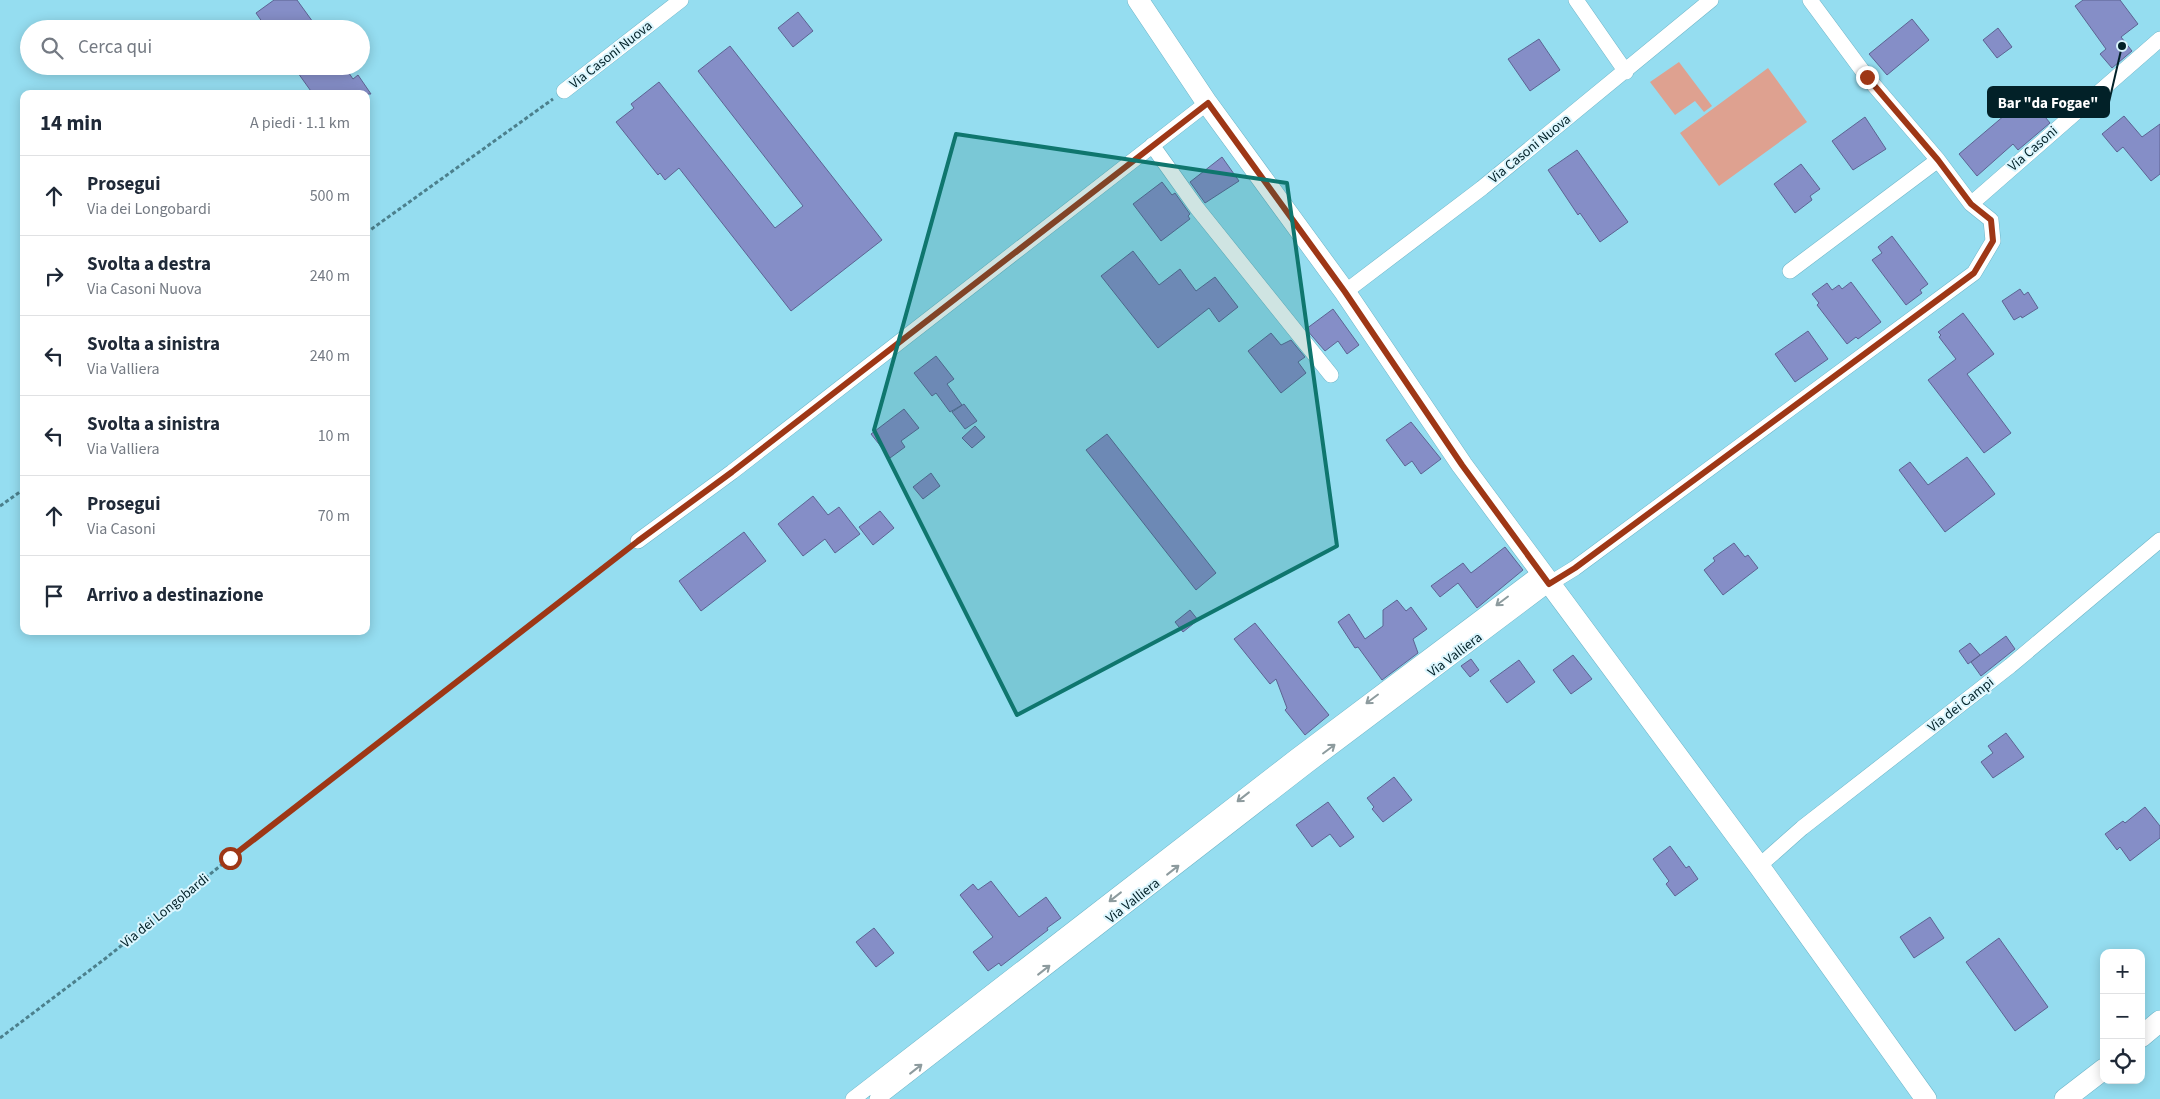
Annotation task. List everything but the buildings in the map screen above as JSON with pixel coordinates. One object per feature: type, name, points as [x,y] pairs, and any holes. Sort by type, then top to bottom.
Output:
[{"type":"main road","points":[[1138,0],[1208,103],[1345,292],[1462,465],[1759,866],[1926,1099]]},
{"type":"main road","points":[[2145,1034],[2160,1021]]},
{"type":"main road","points":[[2065,1099],[2100,1072]]},
{"type":"street","name":"Via Casoni Nuova","points":[[564,91],[682,0]]},
{"type":"street","points":[[1576,0],[1626,72]]},
{"type":"street","name":"Via Casoni Nuova","points":[[1345,292],[1475,194],[1626,72],[1711,0]]},
{"type":"street","points":[[1810,0],[1867,77],[1938,160],[1971,204]]},
{"type":"street","name":"Via Casoni","points":[[1971,204],[2160,39]]},
{"type":"street","points":[[638,541],[732,472],[1208,103]]},
{"type":"street","points":[[1152,145],[1197,208],[1331,375]]},
{"type":"street","points":[[1790,271],[1938,160]]},
{"type":"street","name":"Via Valliera","points":[[853,1099],[1545,578],[1575,568],[1974,273],[1993,241],[1991,220],[1971,204]]},
{"type":"street","name":"Via dei Campi","points":[[1759,866],[1802,828],[2010,666],[2160,540]]},
{"type":"street","name":"Via Valliera","points":[[877,1099],[1301,761]]},
{"type":"path","points":[[370,230],[564,91]]},
{"type":"path","points":[[0,506],[20,492]]},
{"type":"path","name":"Via dei Longobardi","points":[[0,1038],[106,958],[230,858],[638,541]]},
{"type":"highlighted area","points":[[956,134],[1287,183],[1337,546],[1017,715],[874,430]]},
{"type":"shaded area","points":[[1679,62],[1712,106],[1704,112],[1695,101],[1675,115],[1650,82]]},
{"type":"shaded area","points":[[1768,68],[1807,122],[1719,186],[1680,133]]},
{"type":"place","name":"Bar \"da Fogae\"","points":[[2122,46]]},
{"type":"route","points":[[230,858],[638,541],[732,472],[1208,103],[1345,292],[1462,465],[1549,584],[1575,568],[1974,273],[1993,241],[1991,220],[1971,204],[1938,160],[1867,77]]}]
